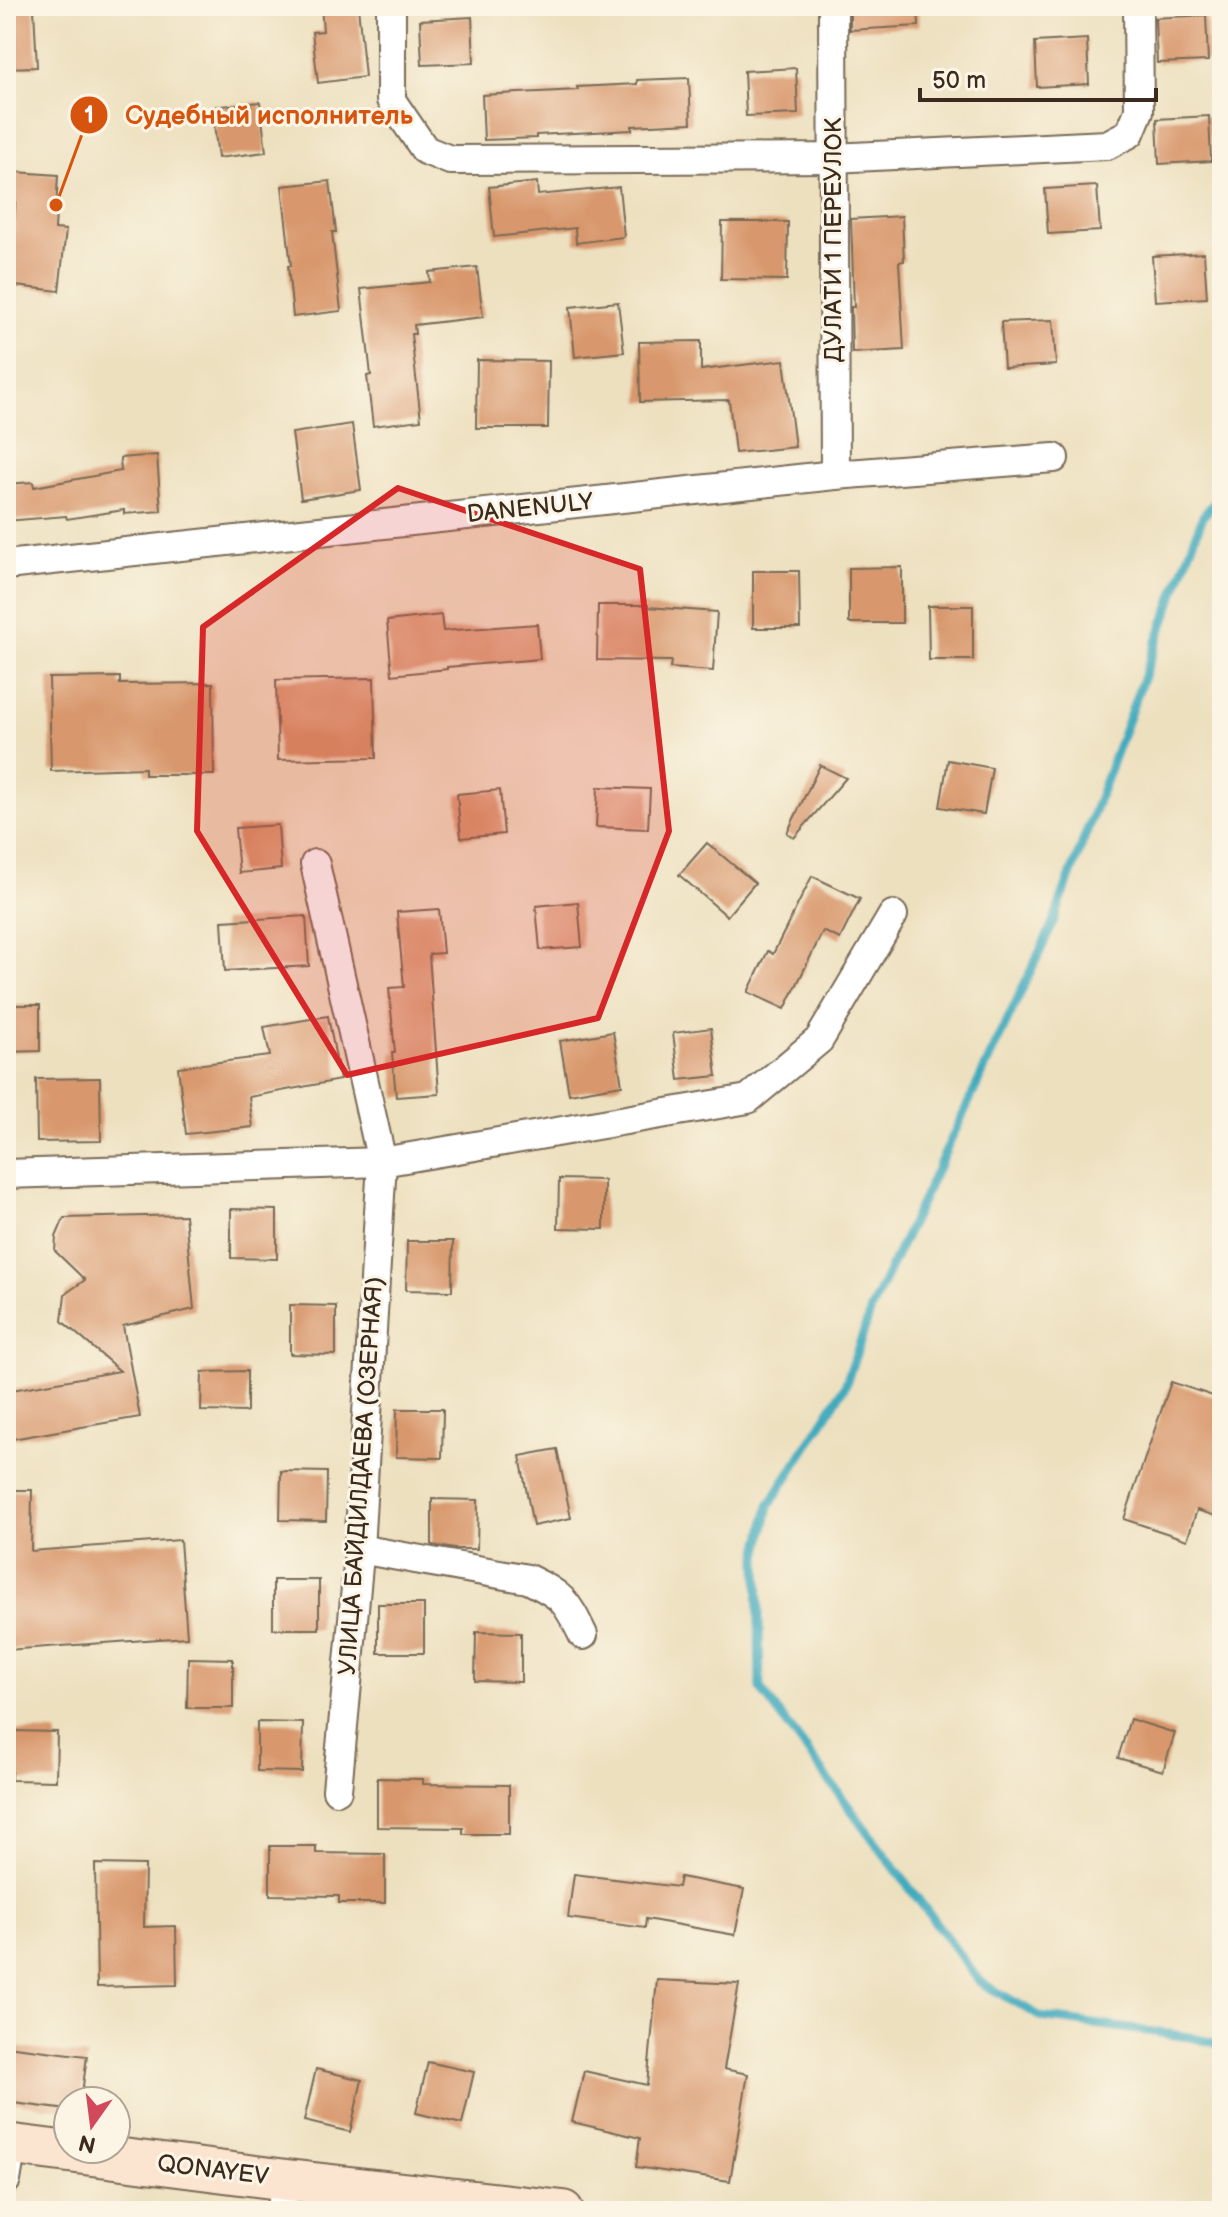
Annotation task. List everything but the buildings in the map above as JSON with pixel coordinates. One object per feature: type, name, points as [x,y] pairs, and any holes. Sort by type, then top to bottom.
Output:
[{"type":"main road","name":"QONAYEV","points":[[8,2156],[284,2195],[563,2211]]},
{"type":"street","points":[[391,6],[391,100],[425,150],[450,160],[832,158],[1107,145],[1130,133],[1139,111],[1138,6]]},
{"type":"street","name":"ДУЛАТИ 1 ПЕРЕУЛОК","points":[[833,6],[835,475]]},
{"type":"street","name":"DANENULY","points":[[6,565],[835,475],[1054,458]]},
{"type":"street","name":"УЛИЦА БАЙДИЛДАЕВА (ОЗЕРНАЯ)","points":[[315,864],[382,1162],[359,1549],[337,1790]]},
{"type":"street","points":[[6,1174],[382,1162],[748,1099],[819,1040],[893,915]]},
{"type":"street","points":[[359,1549],[528,1579],[554,1591],[570,1607],[583,1635]]},
{"type":"highlighted area","points":[[398,488],[640,569],[669,831],[598,1018],[347,1075],[197,831],[203,627]]},
{"type":"waterway","points":[[1222,494],[1203,516],[1051,928],[872,1307],[845,1386],[769,1506],[758,1556],[760,1688],[980,1982],[1041,2017],[1190,2037],[1222,2045]]},
{"type":"place","name":"Судебный исполнитель","points":[[56,205]]}]
